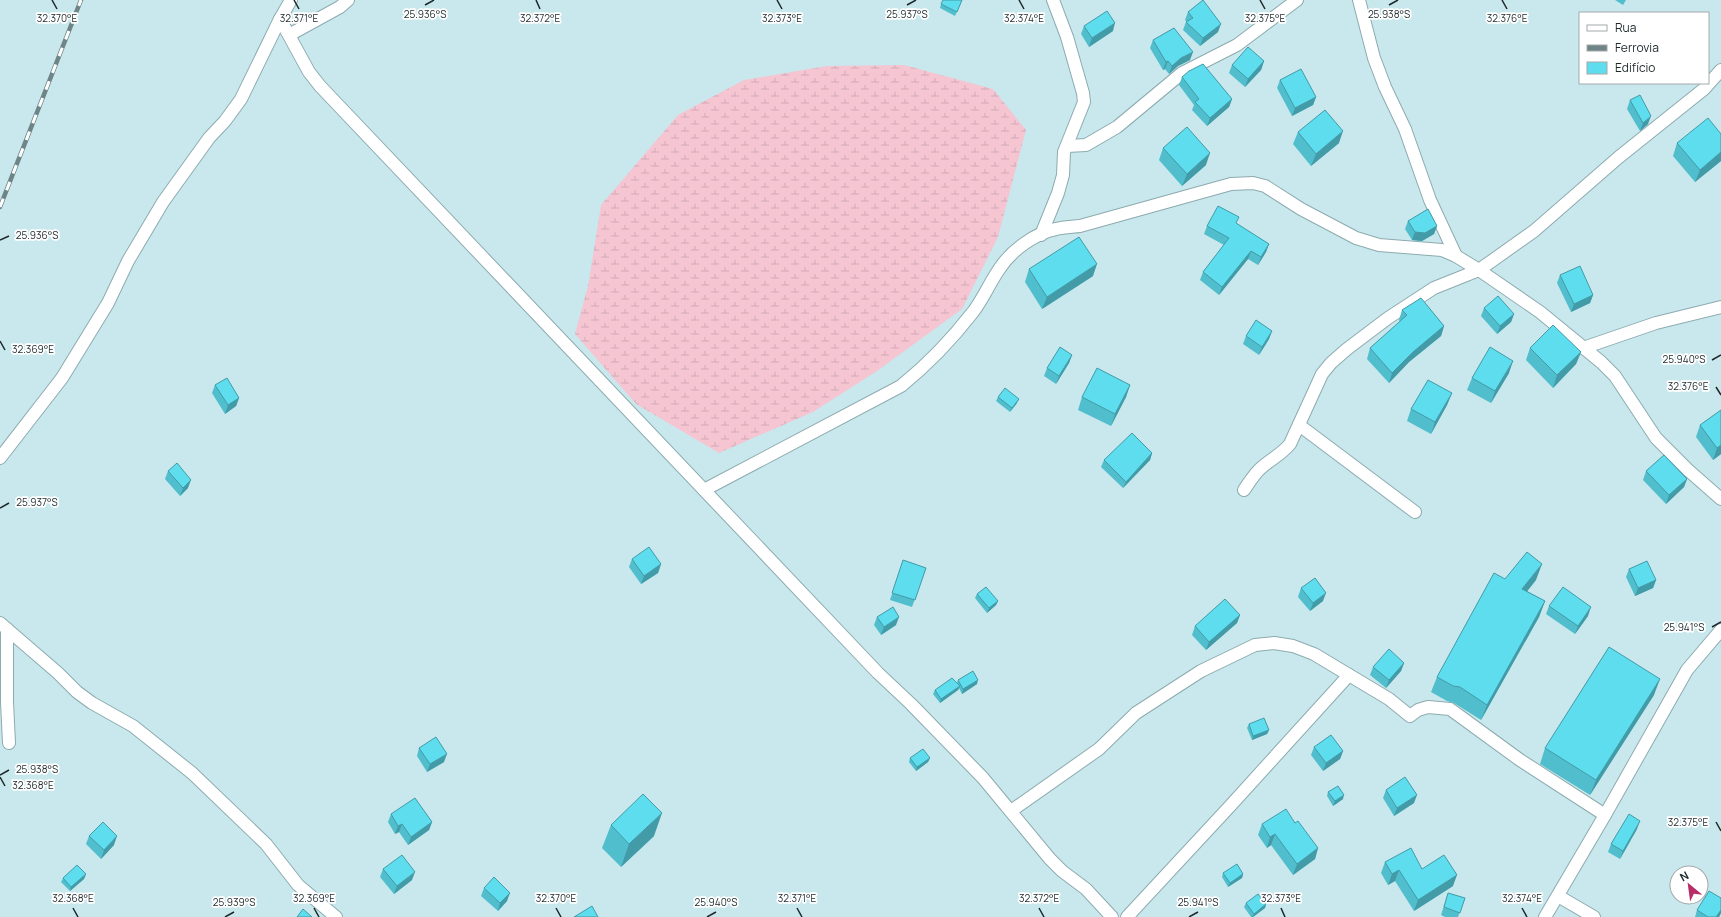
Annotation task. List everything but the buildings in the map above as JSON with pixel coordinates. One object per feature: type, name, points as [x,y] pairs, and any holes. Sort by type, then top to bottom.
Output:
[{"type":"street","points":[[0,458],[62,378],[86,343],[108,304],[128,261],[163,202],[209,138],[241,99],[280,19],[291,0]]},
{"type":"street","points":[[289,35],[340,7],[348,0]]},
{"type":"street","points":[[1041,235],[1058,193],[1063,175],[1064,152],[1084,102],[1083,93],[1066,37],[1053,0]]},
{"type":"street","points":[[1067,146],[1086,145],[1117,127],[1182,73],[1237,45],[1297,0]]},
{"type":"street","points":[[1359,0],[1374,58],[1405,129],[1430,200],[1456,256]]},
{"type":"street","points":[[280,19],[309,72],[320,86],[878,673],[911,704],[983,778],[1050,859],[1062,871],[1086,889],[1112,917]]},
{"type":"street","points":[[1709,83],[1721,70]]},
{"type":"street","points":[[1244,490],[1260,469],[1272,459],[1284,452],[1290,444],[1322,374],[1331,363],[1347,349],[1388,318],[1434,288],[1479,270],[1534,231],[1619,157],[1708,84]]},
{"type":"street","points":[[704,490],[901,386],[913,377],[974,311],[1006,259],[1024,245],[1041,235],[1055,229],[1080,226],[1231,184],[1253,183],[1265,186],[1301,209],[1356,238],[1379,245],[1442,250],[1456,256],[1479,270],[1540,312],[1601,362],[1615,376],[1656,438],[1688,470],[1721,499]]},
{"type":"street","points":[[1583,348],[1656,324],[1721,307]]},
{"type":"street","points":[[1299,425],[1414,512]]},
{"type":"street","points":[[4,626],[9,743]]},
{"type":"street","points":[[4,626],[58,673],[77,692],[133,726],[192,773],[266,844],[298,885],[336,917]]},
{"type":"street","points":[[1545,917],[1605,815],[1686,670],[1721,630]]},
{"type":"street","points":[[1011,811],[1099,749],[1136,713],[1201,671],[1255,644],[1274,644],[1293,646],[1314,654],[1389,699],[1410,716],[1418,710],[1428,707],[1450,709],[1520,760],[1605,815]]},
{"type":"street","points":[[1127,917],[1349,675]]},
{"type":"street","points":[[1558,896],[1594,917]]},
{"type":"green space","points":[[904,65],[993,89],[1026,130],[998,237],[962,309],[877,371],[813,412],[719,453],[636,404],[575,334],[588,286],[601,205],[678,115],[744,80],[827,66]]},
{"type":"railway","points":[[0,207],[81,0]]}]
